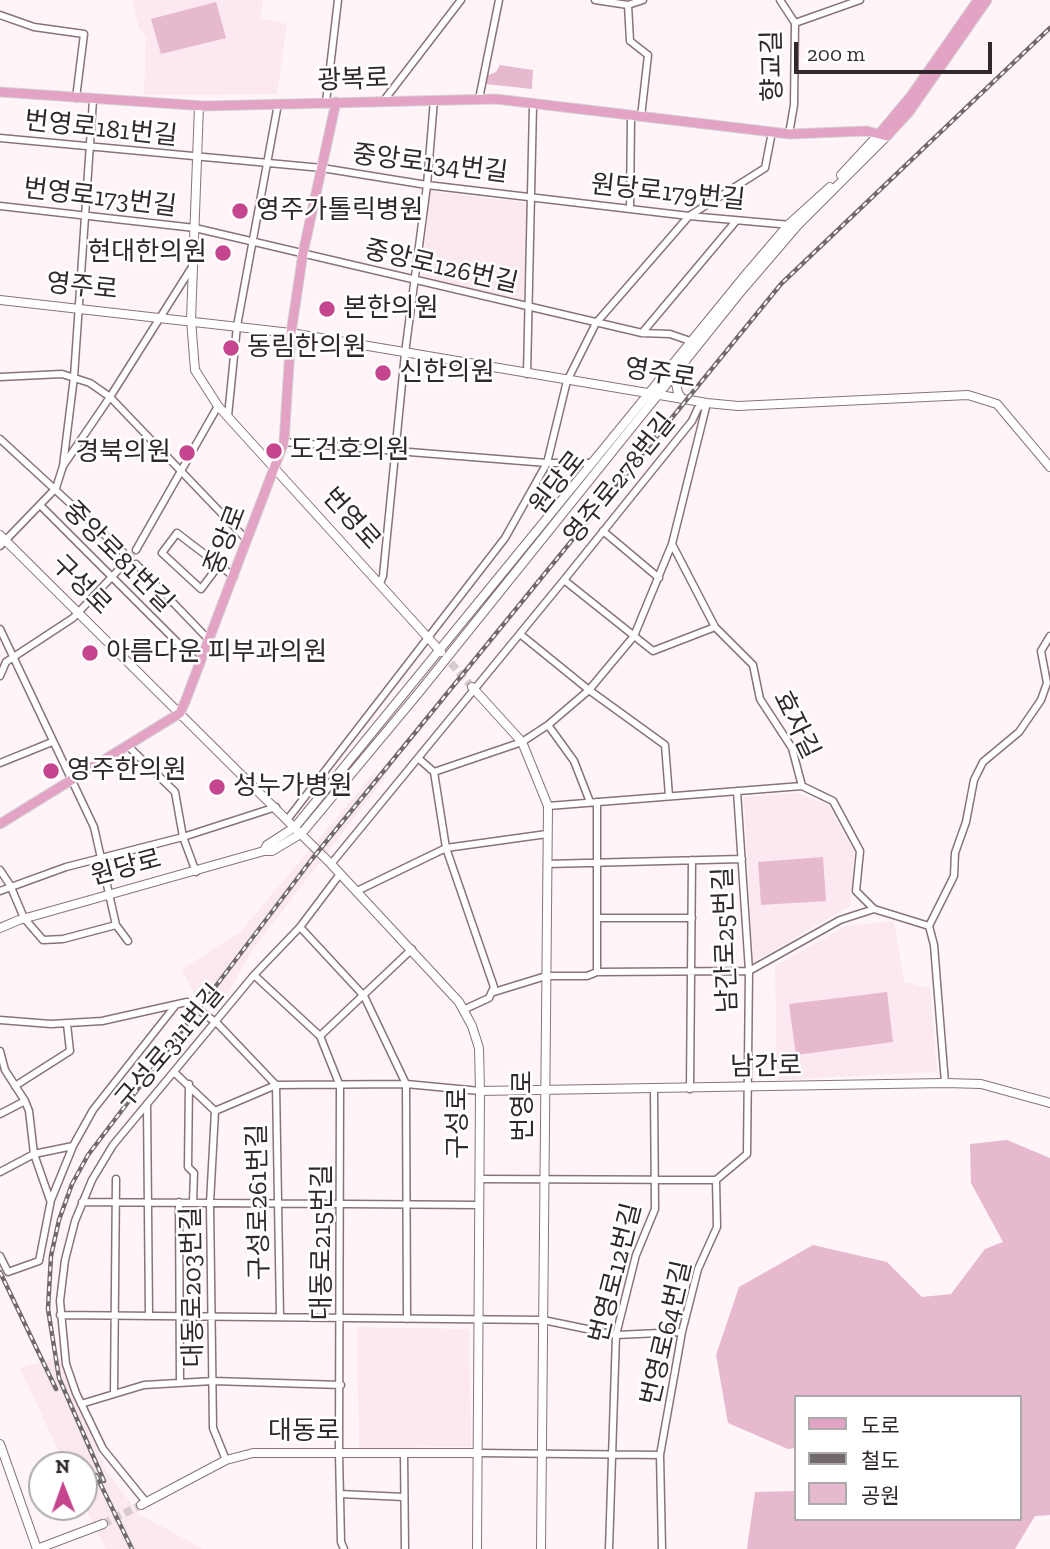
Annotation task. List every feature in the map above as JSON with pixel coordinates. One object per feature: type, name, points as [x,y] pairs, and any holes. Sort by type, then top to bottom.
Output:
[{"type":"main road","name":"원당로","points":[[298,830],[591,463],[674,374],[694,343],[798,225],[883,134],[978,0]]},
{"type":"main road","name":"원당로","points":[[0,928],[24,918],[264,851],[267,845],[298,830],[421,690],[788,225],[909,112],[987,0]]},
{"type":"main road","name":"광복로","points":[[0,92],[199,106],[385,99],[480,99],[789,134],[883,134]]},
{"type":"main road","name":"중앙로","points":[[180,713],[277,468],[284,442],[291,333],[303,253],[322,168],[331,102]]},
{"type":"main road","name":"번영로","points":[[199,106],[191,320],[195,370],[218,406],[441,652]]},
{"type":"main road","name":"영주로","points":[[0,300],[160,316],[291,333],[707,403],[738,406],[968,395],[997,404],[1050,467]]},
{"type":"main road","points":[[674,374],[678,393],[683,400]]},
{"type":"main road","name":"구성로","points":[[2,540],[276,807],[412,949],[463,1010],[479,1048],[477,1549]]},
{"type":"main road","name":"번영로","points":[[473,688],[522,742],[548,806],[541,1549]]},
{"type":"main road","points":[[0,824],[180,713]]},
{"type":"main road","name":"남간로","points":[[480,1091],[945,1083],[981,1084],[1050,1103]]},
{"type":"main road","points":[[0,1444],[37,1549],[103,1524]]},
{"type":"main road","name":"대동로","points":[[143,1504],[226,1460],[253,1453],[478,1453]]},
{"type":"street","points":[[331,102],[338,0]]},
{"type":"street","points":[[385,99],[461,0]]},
{"type":"street","points":[[480,99],[499,0]]},
{"type":"street","points":[[594,0],[628,5],[643,0]]},
{"type":"street","name":"향교길","points":[[780,0],[795,23],[794,105],[789,134]]},
{"type":"street","points":[[795,23],[860,0]]},
{"type":"street","points":[[628,5],[630,41],[648,55],[636,117],[629,209]]},
{"type":"street","points":[[0,15],[34,27],[84,34],[76,99]]},
{"type":"street","points":[[2,540],[56,488],[62,466],[80,309],[93,100]]},
{"type":"street","points":[[380,583],[383,576],[405,353],[427,185],[434,100]]},
{"type":"street","points":[[228,416],[237,326],[278,104]]},
{"type":"street","points":[[527,374],[533,105]]},
{"type":"street","points":[[287,820],[505,538],[547,463],[567,381],[596,323],[689,216],[765,168],[772,132]]},
{"type":"street","name":"번영로181번길","points":[[0,138],[197,158]]},
{"type":"street","points":[[197,158],[322,168]]},
{"type":"street","name":"중앙로134번길","points":[[322,168],[427,185],[533,196]]},
{"type":"street","name":"원당로179번길","points":[[533,196],[689,216],[798,225]]},
{"type":"street","name":"번영로173번길","points":[[0,206],[195,228]]},
{"type":"street","points":[[642,333],[736,221]]},
{"type":"street","points":[[195,228],[303,253]]},
{"type":"street","name":"중앙로126번길","points":[[303,253],[596,323],[642,333],[659,331],[694,343]]},
{"type":"street","points":[[62,466],[110,397],[193,264]]},
{"type":"street","points":[[0,377],[62,374],[74,377],[110,397],[183,469],[248,541]]},
{"type":"street","points":[[434,772],[522,742],[548,725],[589,690],[634,636],[672,544],[707,403]]},
{"type":"street","name":"영주로278번길","points":[[331,864],[692,421],[698,408],[707,403]]},
{"type":"street","points":[[135,550],[218,406]]},
{"type":"street","points":[[0,439],[123,552]]},
{"type":"street","points":[[284,442],[547,463],[591,463]]},
{"type":"street","name":"중앙로81번길","points":[[40,505],[200,665]]},
{"type":"street","points":[[603,531],[659,578]]},
{"type":"street","points":[[219,565],[201,589],[162,553],[177,533],[219,565],[234,577]]},
{"type":"street","name":"효자길","points":[[672,544],[715,627],[753,665],[760,699],[792,748],[802,786],[833,801],[860,851],[856,891],[874,909]]},
{"type":"street","points":[[136,564],[209,640]]},
{"type":"street","points":[[0,676],[6,662],[79,613],[123,565]]},
{"type":"street","points":[[564,580],[653,651],[715,627]]},
{"type":"street","points":[[0,629],[3,643],[13,656],[70,782],[94,827],[107,895],[116,925],[128,941]]},
{"type":"street","points":[[520,634],[589,690],[665,745],[669,796]]},
{"type":"street","points":[[945,1083],[934,945],[929,926],[954,876],[955,853],[966,822],[974,780],[983,762],[1019,732],[1041,700],[1047,684],[1041,652],[1050,636]]},
{"type":"street","points":[[548,725],[573,761],[593,802],[597,972]]},
{"type":"street","points":[[0,763],[52,742]]},
{"type":"street","points":[[128,746],[174,792],[183,837],[196,872]]},
{"type":"street","points":[[418,758],[434,772],[446,848],[488,966],[494,992]]},
{"type":"street","points":[[548,806],[802,786]]},
{"type":"street","name":"남간로25번길","points":[[737,791],[748,971],[748,1088]]},
{"type":"street","points":[[0,891],[10,885],[100,857],[183,837],[276,807]]},
{"type":"street","points":[[356,891],[446,848],[547,834]]},
{"type":"street","points":[[547,864],[742,859]]},
{"type":"street","points":[[690,1089],[692,860]]},
{"type":"street","points":[[0,870],[10,885],[24,918],[43,940],[64,939],[116,925]]},
{"type":"street","name":"구성로311번길","points":[[143,1504],[103,1450],[81,1405],[66,1364],[60,1315],[65,1260],[82,1202],[113,1145],[217,1023],[254,975],[300,927],[340,873]]},
{"type":"street","points":[[463,1010],[494,992],[546,976],[587,976],[597,972],[748,971],[840,920],[874,909],[929,926]]},
{"type":"street","points":[[597,918],[692,918]]},
{"type":"street","points":[[300,927],[365,996],[406,1084],[407,1319]]},
{"type":"street","points":[[320,1036],[412,949]]},
{"type":"street","name":"대동로215번길","points":[[254,975],[320,1036],[340,1086],[340,1494],[341,1542],[344,1549]]},
{"type":"street","points":[[0,1020],[67,1024],[102,1021],[187,1002],[217,1023],[276,1085]]},
{"type":"street","points":[[0,1256],[8,1272],[38,1261],[51,1200],[73,1146],[93,1110],[176,1004]]},
{"type":"street","points":[[15,1086],[70,1051],[67,1024]]},
{"type":"street","points":[[0,1051],[5,1070],[29,1111],[34,1154],[51,1200]]},
{"type":"street","points":[[175,1073],[215,1111],[276,1085],[406,1084],[480,1091]]},
{"type":"street","points":[[189,1084],[188,1167],[194,1173],[194,1203]]},
{"type":"street","name":"구성로261번길","points":[[276,1085],[279,1317]]},
{"type":"street","points":[[480,1180],[716,1180],[747,1154],[748,1088]]},
{"type":"street","name":"번영로12번길","points":[[609,1549],[615,1335],[636,1255],[655,1209],[654,1090]]},
{"type":"street","points":[[0,1114],[25,1101]]},
{"type":"street","points":[[147,1104],[149,1316]]},
{"type":"street","name":"대동로203번길","points":[[215,1111],[211,1203],[213,1428],[226,1460]]},
{"type":"street","points":[[0,1172],[34,1154],[73,1146]]},
{"type":"street","points":[[114,1394],[116,1179]]},
{"type":"street","name":"번영로64번길","points":[[662,1549],[660,1455],[681,1332],[698,1269],[717,1227],[716,1180]]},
{"type":"street","points":[[82,1202],[479,1205]]},
{"type":"street","points":[[179,1202],[180,1382]]},
{"type":"street","name":"구성로261번길","points":[[60,1315],[479,1320]]},
{"type":"street","points":[[479,1320],[543,1320],[615,1335],[681,1332]]},
{"type":"street","points":[[81,1405],[144,1385],[180,1382],[341,1385]]},
{"type":"street","points":[[404,1453],[405,1549]]},
{"type":"street","points":[[478,1453],[660,1455]]},
{"type":"street","points":[[340,1494],[404,1497]]},
{"type":"shaded area","points":[[132,0],[263,0],[260,18],[287,24],[277,94],[144,95],[146,36],[139,29]]},
{"type":"shaded area","points":[[430,191],[529,203],[523,300],[422,277]]},
{"type":"shaded area","points":[[374,773],[385,778],[256,945],[216,1012],[198,999],[181,970],[241,931]]},
{"type":"shaded area","points":[[798,793],[828,805],[854,852],[850,906],[753,962],[744,797]]},
{"type":"shaded area","points":[[894,921],[904,982],[930,988],[937,1072],[777,1080],[775,966],[846,926]]},
{"type":"shaded area","points":[[357,1327],[469,1329],[471,1447],[359,1448]]},
{"type":"shaded area","points":[[64,1355],[81,1414],[98,1451],[59,1451],[20,1368]]},
{"type":"shaded area","points":[[98,1452],[107,1472],[140,1515],[204,1549],[106,1549],[92,1521],[98,1521]]},
{"type":"green space","points":[[216,2],[226,38],[161,54],[151,19]]},
{"type":"green space","points":[[500,65],[533,70],[532,89],[486,84],[488,75],[496,72]]},
{"type":"green space","points":[[823,857],[826,901],[761,905],[758,862]]},
{"type":"green space","points":[[887,992],[893,1042],[796,1055],[789,1004]]},
{"type":"green space","points":[[1007,1140],[1050,1158],[1050,1515],[1035,1516],[1015,1549],[747,1549],[755,1492],[794,1491],[794,1521],[1022,1521],[1022,1395],[794,1395],[794,1448],[788,1449],[728,1423],[716,1355],[739,1287],[813,1245],[887,1262],[922,1297],[951,1294],[985,1249],[1003,1242],[971,1183],[970,1144]]},
{"type":"tunnel","points":[[123,565],[136,550]]},
{"type":"tunnel","points":[[443,654],[472,687]]},
{"type":"tunnel","points":[[103,1524],[141,1505]]},
{"type":"railway","points":[[104,1481],[59,1378],[48,1309],[51,1256],[59,1220],[72,1184],[88,1155],[312,859],[781,284],[1050,28]]},
{"type":"railway","points":[[0,1272],[56,1389]]},
{"type":"railway","points":[[98,1479],[132,1549]]},
{"type":"place","name":"영주가톨릭병원","points":[[240,211]]},
{"type":"place","name":"현대한의원","points":[[223,253]]},
{"type":"place","name":"본한의원","points":[[327,309]]},
{"type":"place","name":"동림한의원","points":[[231,348]]},
{"type":"place","name":"신한의원","points":[[383,373]]},
{"type":"place","name":"도건호의원","points":[[274,451]]},
{"type":"place","name":"경북의원","points":[[187,453]]},
{"type":"place","name":"아름다운 피부과의원","points":[[90,653]]},
{"type":"place","name":"영주한의원","points":[[51,771]]},
{"type":"place","name":"성누가병원","points":[[217,787]]}]
